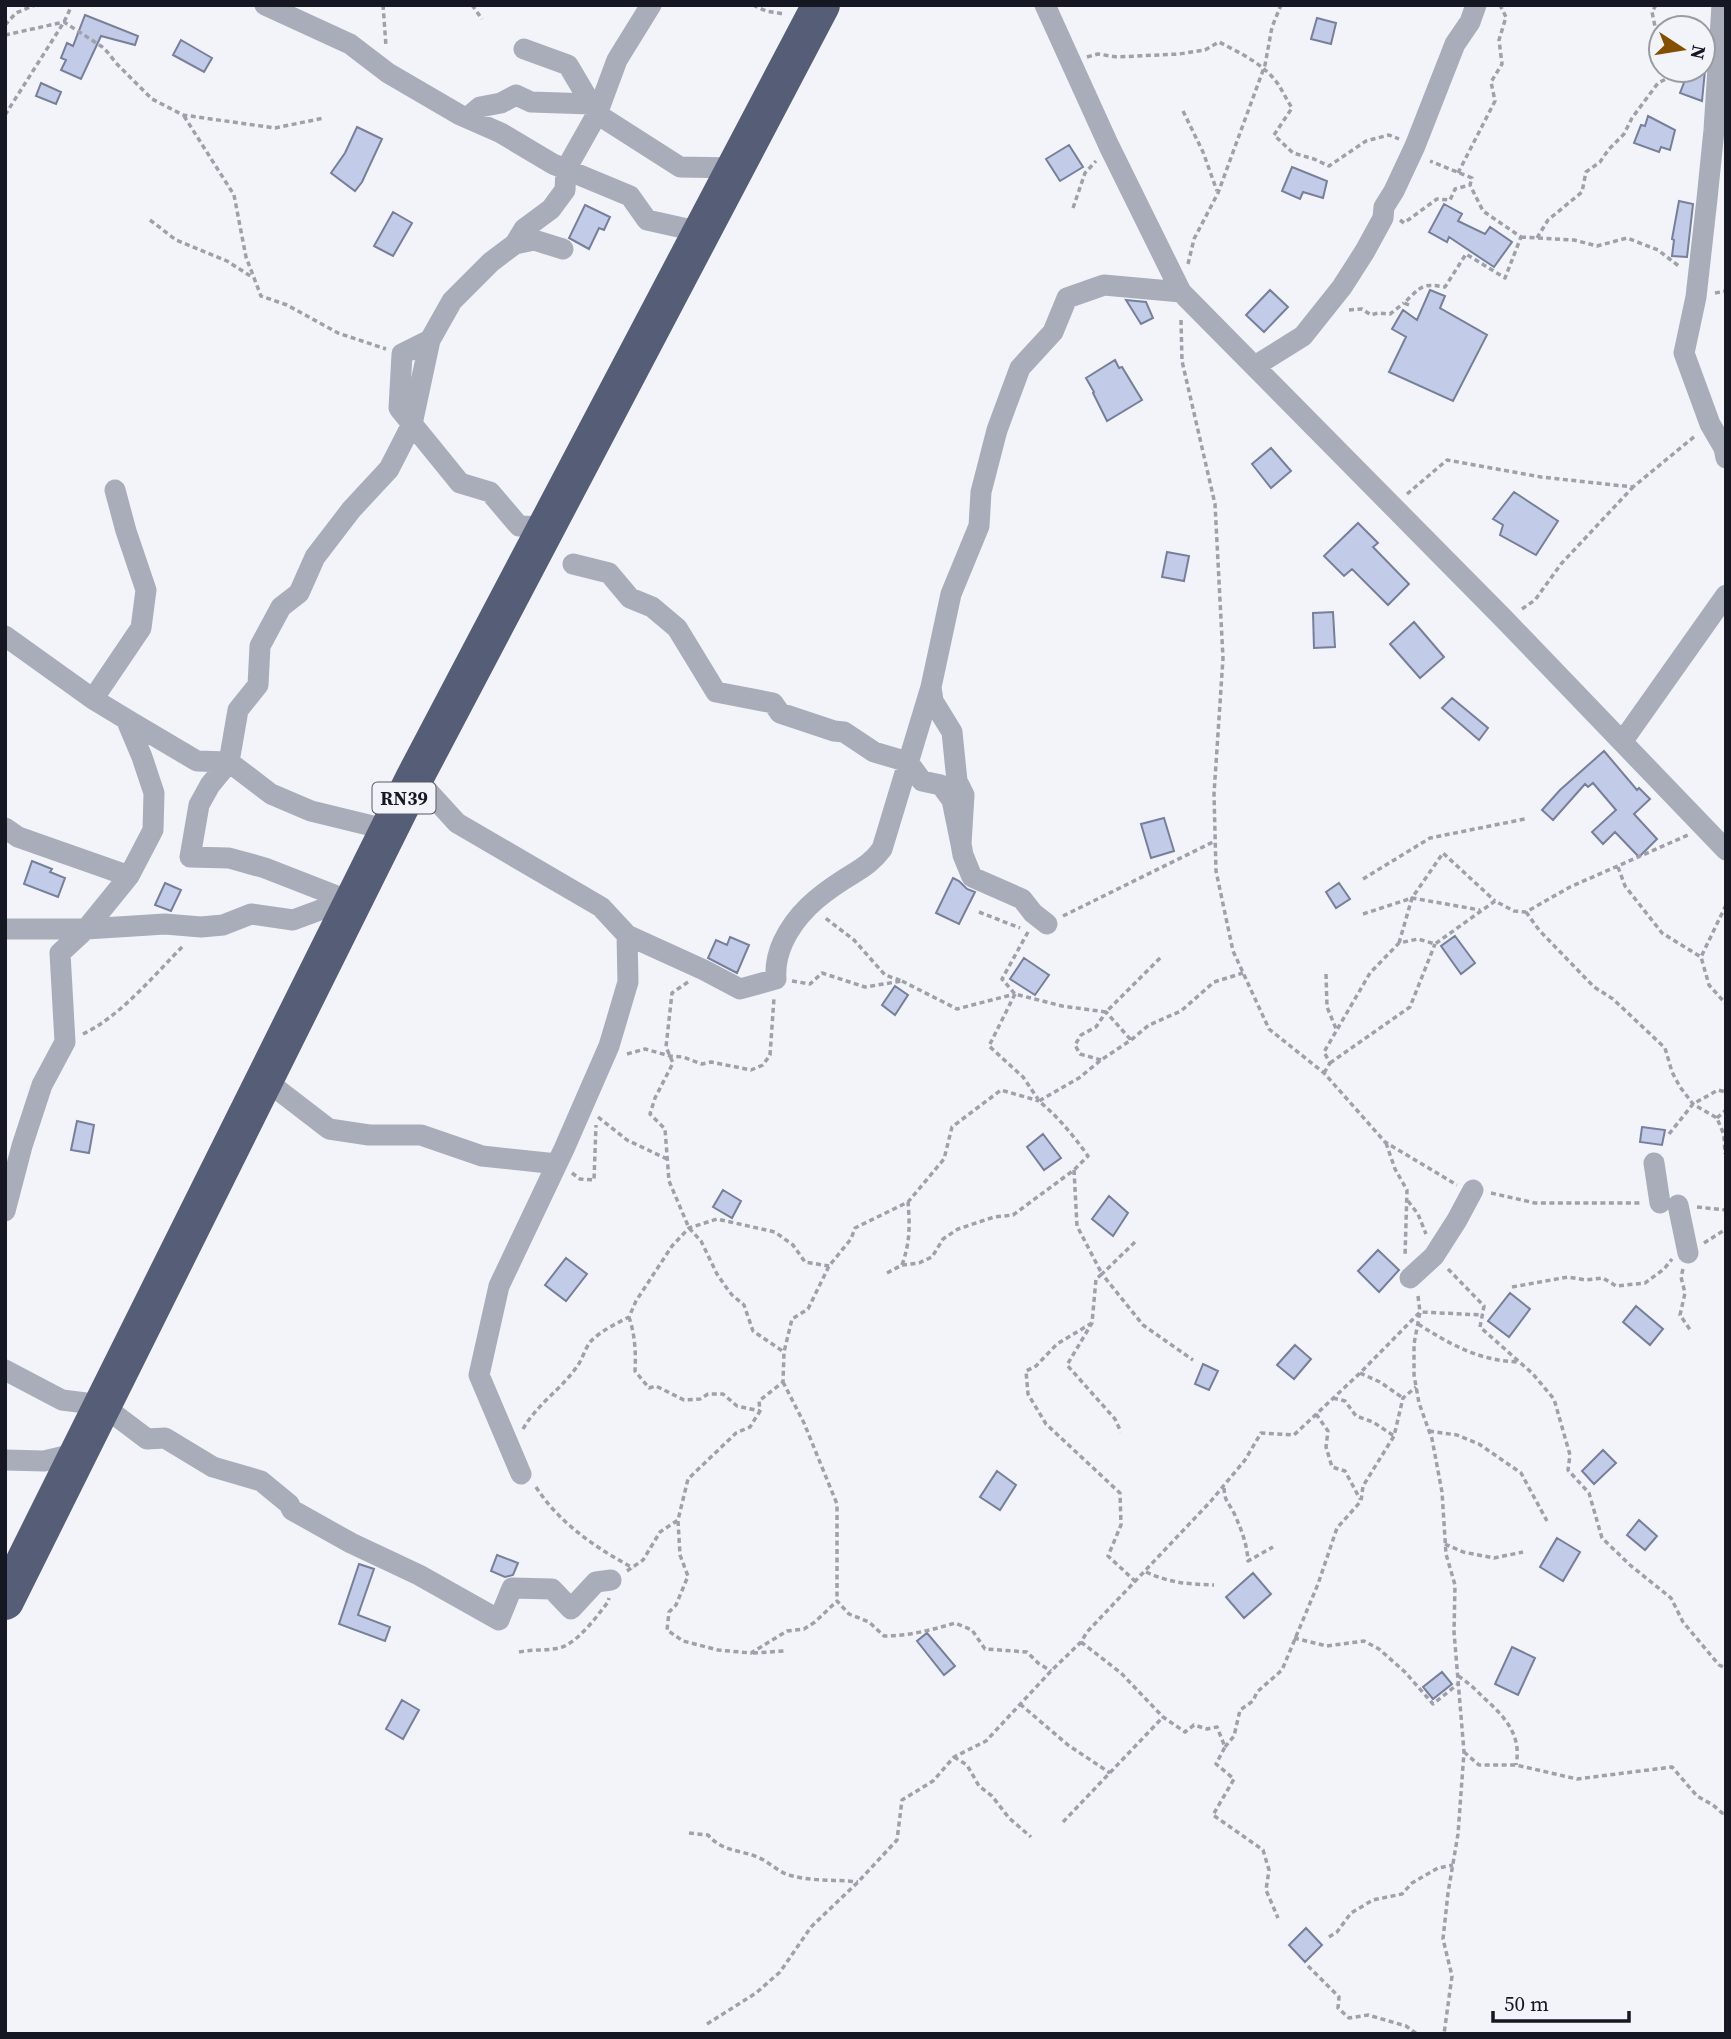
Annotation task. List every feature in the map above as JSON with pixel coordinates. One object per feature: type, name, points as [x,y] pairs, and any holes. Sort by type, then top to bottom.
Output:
[{"type":"highway","name":"RN39","points":[[5,1601],[355,890],[389,830],[821,5]]},
{"type":"street","points":[[265,5],[350,44],[388,73],[467,118],[501,132],[566,169],[630,196],[646,220],[701,232]]},
{"type":"street","points":[[355,890],[229,858],[190,857],[199,805],[210,785],[229,762],[238,710],[258,685],[260,646],[281,607],[299,593],[315,557],[351,510],[388,469],[412,424],[430,340],[453,301],[491,262],[515,244],[524,229],[551,209],[565,190],[566,169],[590,102],[651,5]]},
{"type":"street","points":[[1045,5],[1181,292],[1505,620],[1726,850]]},
{"type":"street","points":[[1255,366],[1303,336],[1342,288],[1383,218],[1384,207],[1415,146],[1455,44],[1470,22],[1476,5]]},
{"type":"street","points":[[1721,5],[1714,130],[1698,274],[1684,353],[1710,424],[1724,448],[1726,458]]},
{"type":"street","points":[[524,48],[568,65],[590,102],[680,167],[735,168]]},
{"type":"street","points":[[467,118],[480,107],[501,103],[516,95],[531,102],[590,102]]},
{"type":"street","points":[[515,244],[534,240],[563,249]]},
{"type":"street","points":[[415,777],[457,823],[601,907],[627,935],[740,989],[776,979],[774,968],[777,956],[790,929],[808,905],[872,862],[882,849],[931,687],[951,594],[979,526],[981,492],[998,430],[1020,368],[1053,332],[1067,298],[1104,285],[1181,292]]},
{"type":"street","points":[[430,340],[402,354],[399,408],[460,483],[490,492],[519,526],[546,527]]},
{"type":"street","points":[[93,699],[141,628],[146,590],[115,490]]},
{"type":"street","points":[[573,564],[609,573],[630,598],[652,607],[677,628],[716,692],[773,703],[780,713],[844,732],[874,752],[908,762],[922,781],[941,785],[951,800],[963,855],[972,877],[1022,899],[1033,913],[1037,928]]},
{"type":"street","points":[[1622,741],[1726,595]]},
{"type":"street","points":[[5,635],[93,699],[197,761],[229,762],[271,794],[311,811],[389,830]]},
{"type":"street","points":[[931,687],[933,701],[952,732],[957,781],[964,795],[961,844]]},
{"type":"street","points":[[5,1211],[42,1085],[65,1042],[60,953],[86,929],[129,876],[153,830],[154,793],[125,719]]},
{"type":"street","points":[[5,828],[18,837],[129,876]]},
{"type":"street","points":[[5,929],[223,925],[251,914],[293,920],[355,890]]},
{"type":"street","points":[[521,1475],[480,1375],[499,1286],[604,1057],[628,982],[627,935]]},
{"type":"street","points":[[264,1079],[329,1129],[369,1135],[421,1135],[482,1156],[557,1164]]},
{"type":"street","points":[[1654,1163],[1688,1253]]},
{"type":"street","points":[[1410,1278],[1434,1256],[1473,1190]]},
{"type":"street","points":[[5,1370],[62,1400],[102,1405],[147,1439],[165,1438],[214,1467],[261,1481],[289,1504],[292,1510],[419,1575],[499,1620],[512,1588],[552,1590],[571,1609],[596,1582],[611,1580]]},
{"type":"street","points":[[5,1460],[44,1461],[78,1453]]},
{"type":"path","points":[[5,25],[16,13],[35,5]]},
{"type":"path","points":[[5,115],[72,5]]},
{"type":"path","points":[[383,5],[388,73]]},
{"type":"path","points":[[472,5],[481,19]]},
{"type":"path","points":[[1281,5],[1272,27],[1264,69],[1218,193],[1194,239],[1181,292],[1182,361],[1215,504],[1223,659],[1214,794],[1216,871],[1233,951],[1269,1029],[1324,1073],[1385,1142],[1460,1187],[1535,1203],[1669,1204],[1726,1210]]},
{"type":"path","points":[[1458,173],[1495,101],[1491,82],[1502,64],[1499,40],[1506,17],[1500,5]]},
{"type":"path","points":[[5,35],[64,22],[104,48],[152,99],[183,115],[275,128],[324,118]]},
{"type":"path","points":[[1070,61],[1098,54],[1116,57],[1179,54],[1205,50],[1219,41],[1264,69],[1277,83],[1292,108],[1274,135],[1293,153],[1329,166],[1337,161]]},
{"type":"path","points":[[1537,238],[1548,220],[1582,192],[1586,172],[1600,162],[1624,134],[1632,118],[1657,84]]},
{"type":"path","points":[[1182,111],[1203,152],[1218,193]]},
{"type":"path","points":[[183,115],[234,195],[246,257],[261,296],[287,305],[338,333],[402,354]]},
{"type":"path","points":[[1073,208],[1085,173],[1110,146]]},
{"type":"path","points":[[1470,185],[1483,211],[1521,237],[1574,240],[1597,246],[1627,238],[1658,250],[1681,269],[1698,274]]},
{"type":"path","points":[[150,220],[176,240],[227,261],[254,278]]},
{"type":"path","points":[[1325,308],[1338,311],[1362,310],[1371,315],[1390,313],[1407,304],[1420,288],[1428,284],[1446,287],[1466,254],[1505,278],[1521,237]]},
{"type":"path","points":[[1505,620],[1535,600],[1561,564],[1633,487],[1710,424]]},
{"type":"path","points":[[1392,506],[1447,460],[1541,477],[1633,487]]},
{"type":"path","points":[[1363,879],[1430,838],[1525,819]]},
{"type":"path","points":[[1330,1063],[1324,1052],[1370,972],[1399,943],[1412,898],[1443,853],[1494,901],[1514,911],[1526,912],[1570,887],[1704,828]]},
{"type":"path","points":[[1015,994],[1002,979],[1037,928],[1215,841]]},
{"type":"path","points":[[1618,867],[1625,886],[1662,933],[1701,957]]},
{"type":"path","points":[[1363,914],[1412,898],[1481,910]]},
{"type":"path","points":[[1324,1073],[1330,1063],[1410,1007],[1435,944],[1494,901]]},
{"type":"path","points":[[808,905],[854,940],[885,975],[957,1009],[1015,994],[1062,1006],[1106,1012],[1131,1040]]},
{"type":"path","points":[[1726,905],[1701,957],[1709,985],[1726,1004]]},
{"type":"path","points":[[979,912],[1037,928]]},
{"type":"path","points":[[1526,912],[1539,930],[1594,987],[1613,999],[1665,1048],[1680,1087],[1693,1104],[1717,1118],[1724,1135],[1725,1154]]},
{"type":"path","points":[[65,1042],[95,1028],[132,997],[201,926]]},
{"type":"path","points":[[1399,943],[1418,939],[1435,944]]},
{"type":"path","points":[[1101,1060],[1080,1054],[1074,1045],[1082,1035],[1096,1027],[1106,1012],[1161,956]]},
{"type":"path","points":[[704,970],[673,993],[666,1047],[673,1063],[650,1114],[665,1129],[669,1181],[689,1227],[701,1241],[732,1295],[744,1306],[753,1331],[784,1352]]},
{"type":"path","points":[[604,1057],[616,1059],[645,1049],[702,1064],[711,1062],[751,1070],[763,1065],[770,1055],[776,979],[810,984],[822,973],[865,987],[902,981]]},
{"type":"path","points":[[1051,1671],[1027,1652],[985,1649],[972,1630],[955,1623],[897,1636],[884,1636],[869,1622],[849,1615],[836,1601],[837,1504],[804,1423],[783,1382],[784,1352],[792,1319],[808,1309],[829,1266],[851,1239],[855,1228],[908,1202],[944,1160],[953,1127],[1001,1090],[1039,1101],[1079,1078],[1149,1025],[1181,1011],[1214,982],[1243,973]]},
{"type":"path","points":[[1326,974],[1327,1007],[1337,1031]]},
{"type":"path","points":[[887,1273],[902,1265],[919,1263],[932,1257],[943,1239],[958,1229],[994,1217],[1013,1214],[1074,1170],[1087,1156],[1059,1117],[1039,1101],[1023,1077],[989,1046],[1015,994]]},
{"type":"path","points":[[1669,1134],[1693,1104],[1718,1090],[1726,1092]]},
{"type":"path","points":[[583,1106],[627,1140],[667,1159]]},
{"type":"path","points":[[583,1106],[596,1125],[594,1180]]},
{"type":"path","points":[[1717,1118],[1726,1110]]},
{"type":"path","points":[[1385,1142],[1395,1169],[1407,1190],[1407,1274],[1415,1283],[1420,1312],[1414,1344],[1416,1387],[1442,1492],[1446,1554],[1454,1585],[1454,1632],[1464,1752],[1458,1834],[1443,1939],[1452,1976],[1444,2034]]},
{"type":"path","points":[[1074,1170],[1077,1226],[1102,1274],[1143,1325],[1193,1360]]},
{"type":"path","points":[[1407,1199],[1418,1213],[1434,1256],[1484,1306],[1480,1326],[1520,1362],[1554,1399],[1570,1455],[1568,1470],[1589,1493],[1602,1538],[1671,1598],[1683,1622],[1719,1665],[1724,1666]]},
{"type":"path","points":[[902,1265],[910,1234],[908,1202]]},
{"type":"path","points":[[760,1411],[737,1406],[723,1394],[708,1394],[700,1399],[684,1400],[656,1386],[649,1388],[635,1371],[636,1351],[629,1317],[636,1301],[672,1246],[689,1227],[716,1219],[775,1232],[793,1245],[805,1262],[829,1266]]},
{"type":"path","points":[[1691,1331],[1680,1315],[1685,1293],[1681,1277],[1688,1253],[1726,1229]]},
{"type":"path","points":[[1121,1432],[1115,1419],[1067,1365],[1092,1322],[1096,1279],[1135,1242]]},
{"type":"path","points":[[1513,1287],[1568,1277],[1603,1279],[1616,1286],[1644,1283],[1664,1269],[1680,1251],[1688,1253]]},
{"type":"path","points":[[707,2024],[756,1993],[780,1972],[811,1927],[897,1840],[902,1800],[933,1781],[954,1757],[986,1741],[1082,1642],[1087,1632],[1146,1572],[1223,1486],[1245,1460],[1261,1433],[1294,1435],[1420,1312],[1483,1315]]},
{"type":"path","points":[[513,1453],[531,1415],[549,1399],[579,1364],[592,1340],[629,1317]]},
{"type":"path","points":[[1092,1322],[1058,1344],[1036,1366],[1026,1371],[1028,1394],[1046,1424],[1120,1493],[1121,1525],[1108,1556],[1136,1582]]},
{"type":"path","points":[[1418,1324],[1456,1348],[1490,1360],[1520,1362]]},
{"type":"path","points":[[1360,1373],[1380,1382],[1403,1398]]},
{"type":"path","points":[[783,1382],[759,1401],[760,1411],[750,1427],[736,1433],[688,1479],[678,1520],[680,1555],[688,1576],[676,1605],[669,1612],[667,1630],[683,1641],[718,1650],[751,1653],[784,1651]]},
{"type":"path","points":[[1278,1918],[1266,1891],[1269,1870],[1263,1850],[1213,1815],[1234,1779],[1216,1764],[1234,1736],[1240,1710],[1253,1701],[1257,1692],[1282,1670],[1318,1584],[1337,1528],[1361,1501],[1363,1486],[1394,1436],[1403,1398],[1416,1387]]},
{"type":"path","points":[[1333,1398],[1345,1401],[1356,1416],[1373,1422],[1394,1436]]},
{"type":"path","points":[[1317,1414],[1328,1431],[1326,1447],[1332,1467],[1345,1471],[1361,1501]]},
{"type":"path","points":[[1429,1431],[1457,1436],[1479,1444],[1521,1473],[1547,1521]]},
{"type":"path","points":[[521,1475],[535,1486],[585,1539],[633,1567]]},
{"type":"path","points":[[1223,1486],[1225,1500],[1234,1512],[1247,1542],[1248,1561],[1273,1547]]},
{"type":"path","points":[[519,1652],[563,1648],[589,1626],[608,1602],[611,1580],[643,1560],[660,1532],[678,1520]]},
{"type":"path","points":[[1445,1544],[1463,1552],[1494,1558],[1523,1552]]},
{"type":"path","points":[[1146,1572],[1180,1584],[1214,1585]]},
{"type":"path","points":[[751,1653],[787,1632],[804,1629],[836,1601]]},
{"type":"path","points":[[1294,1638],[1327,1646],[1364,1641],[1379,1649],[1405,1672],[1433,1704],[1459,1683]]},
{"type":"path","points":[[1082,1642],[1121,1673],[1163,1717],[1185,1732],[1194,1725],[1207,1729],[1217,1727],[1225,1747]]},
{"type":"path","points":[[1458,1676],[1502,1714],[1513,1732],[1518,1752],[1516,1765]]},
{"type":"path","points":[[1020,1704],[1068,1745],[1110,1773]]},
{"type":"path","points":[[1063,1822],[1163,1717]]},
{"type":"path","points":[[1464,1752],[1479,1765],[1516,1765],[1577,1779],[1672,1767],[1697,1796],[1726,1812]]},
{"type":"path","points":[[954,1757],[967,1765],[979,1786],[1031,1837]]},
{"type":"path","points":[[689,1833],[708,1835],[715,1843],[734,1852],[758,1857],[786,1874],[818,1881],[835,1879],[858,1882]]},
{"type":"path","points":[[1329,1937],[1337,1932],[1351,1913],[1373,1900],[1402,1894],[1412,1883],[1438,1868],[1453,1865]]},
{"type":"path","points":[[1308,1966],[1339,1997],[1338,2008],[1349,2018],[1368,2015],[1406,2026],[1417,2034]]},
{"type":"building","points":[[85,15],[138,36],[135,45],[101,36],[81,79],[61,70],[66,60],[61,58],[67,43],[73,46]]},
{"type":"building","points":[[1317,18],[1336,23],[1331,44],[1311,39]]},
{"type":"building","points":[[181,40],[212,58],[204,72],[173,55]]},
{"type":"building","points":[[41,83],[61,92],[56,104],[36,96]]},
{"type":"building","points":[[1684,84],[1704,84],[1702,101],[1680,93]]},
{"type":"building","points":[[1648,116],[1675,130],[1670,150],[1661,147],[1659,152],[1634,143]]},
{"type":"building","points":[[357,127],[382,139],[355,191],[331,173],[345,153]]},
{"type":"building","points":[[1069,145],[1083,167],[1060,181],[1046,159]]},
{"type":"building","points":[[1292,167],[1327,181],[1323,198],[1303,192],[1300,199],[1282,191]]},
{"type":"building","points":[[1679,201],[1693,204],[1687,257],[1672,256],[1672,239]]},
{"type":"building","points":[[1444,204],[1462,214],[1458,221],[1485,234],[1490,227],[1512,242],[1494,267],[1449,237],[1447,242],[1429,232]]},
{"type":"building","points":[[585,205],[610,217],[604,230],[599,228],[589,249],[569,238]]},
{"type":"building","points":[[393,212],[412,223],[393,256],[374,246]]},
{"type":"building","points":[[1270,290],[1288,307],[1264,332],[1246,315]]},
{"type":"building","points":[[1430,290],[1445,296],[1440,308],[1487,335],[1453,401],[1389,372],[1406,337],[1392,329],[1403,310],[1417,320]]},
{"type":"building","points":[[1126,300],[1146,302],[1153,318],[1141,324]]},
{"type":"building","points":[[1115,360],[1142,400],[1107,421],[1086,378]]},
{"type":"building","points":[[1271,448],[1291,471],[1271,488],[1252,464]]},
{"type":"building","points":[[1514,492],[1558,521],[1536,555],[1500,535],[1503,525],[1493,519]]},
{"type":"building","points":[[1358,523],[1378,543],[1373,547],[1409,584],[1388,605],[1352,569],[1344,576],[1324,556]]},
{"type":"building","points":[[1167,552],[1189,556],[1184,581],[1162,577]]},
{"type":"building","points":[[1333,612],[1335,647],[1314,648],[1313,613]]},
{"type":"building","points":[[1414,622],[1444,657],[1420,678],[1390,644]]},
{"type":"building","points":[[1452,698],[1488,728],[1479,740],[1442,708]]},
{"type":"building","points":[[1604,751],[1637,790],[1639,788],[1650,799],[1634,814],[1657,839],[1639,857],[1615,832],[1603,844],[1592,832],[1616,810],[1593,783],[1588,787],[1585,784],[1553,820],[1542,810]]},
{"type":"building","points":[[1164,818],[1174,851],[1151,858],[1141,824]]},
{"type":"building","points":[[32,861],[65,878],[58,897],[24,884]]},
{"type":"building","points":[[953,878],[975,892],[959,924],[936,913]]},
{"type":"building","points":[[165,883],[181,890],[171,911],[155,905]]},
{"type":"building","points":[[1339,883],[1350,899],[1336,908],[1326,892]]},
{"type":"building","points":[[1455,936],[1475,963],[1461,974],[1441,946]]},
{"type":"building","points":[[730,937],[749,945],[737,973],[708,958],[716,940],[727,945]]},
{"type":"building","points":[[1024,958],[1049,975],[1035,995],[1010,979]]},
{"type":"building","points":[[895,986],[908,995],[895,1015],[882,1005]]},
{"type":"building","points":[[77,1121],[94,1125],[89,1153],[71,1150]]},
{"type":"building","points":[[1642,1127],[1665,1130],[1662,1145],[1640,1142]]},
{"type":"building","points":[[1043,1134],[1061,1158],[1044,1170],[1027,1147]]},
{"type":"building","points":[[723,1190],[741,1201],[732,1218],[713,1207]]},
{"type":"building","points":[[1109,1196],[1128,1213],[1113,1236],[1092,1219]]},
{"type":"building","points":[[1378,1250],[1399,1270],[1379,1292],[1358,1271]]},
{"type":"building","points":[[566,1258],[587,1274],[566,1301],[545,1285]]},
{"type":"building","points":[[1510,1293],[1530,1309],[1509,1337],[1488,1321]]},
{"type":"building","points":[[1636,1306],[1663,1329],[1650,1345],[1623,1322]]},
{"type":"building","points":[[1295,1345],[1311,1359],[1294,1379],[1277,1365]]},
{"type":"building","points":[[1203,1364],[1218,1371],[1209,1390],[1195,1384]]},
{"type":"building","points":[[1603,1450],[1616,1463],[1594,1484],[1582,1471]]},
{"type":"building","points":[[997,1471],[1016,1485],[1000,1510],[980,1497]]},
{"type":"building","points":[[1639,1520],[1657,1536],[1645,1550],[1627,1535]]},
{"type":"building","points":[[1557,1538],[1580,1552],[1563,1581],[1540,1567]]},
{"type":"building","points":[[497,1555],[518,1563],[513,1575],[505,1577],[491,1571]]},
{"type":"building","points":[[359,1564],[374,1569],[358,1615],[390,1627],[385,1641],[339,1624]]},
{"type":"building","points":[[1253,1573],[1271,1594],[1244,1618],[1226,1597]]},
{"type":"building","points":[[927,1633],[955,1666],[944,1675],[917,1641]]},
{"type":"building","points":[[1512,1647],[1535,1658],[1518,1695],[1495,1684]]},
{"type":"building","points":[[1442,1672],[1452,1684],[1433,1699],[1423,1687]]},
{"type":"building","points":[[402,1700],[419,1710],[403,1739],[386,1729]]},
{"type":"building","points":[[1306,1928],[1322,1945],[1305,1962],[1289,1945]]}]
